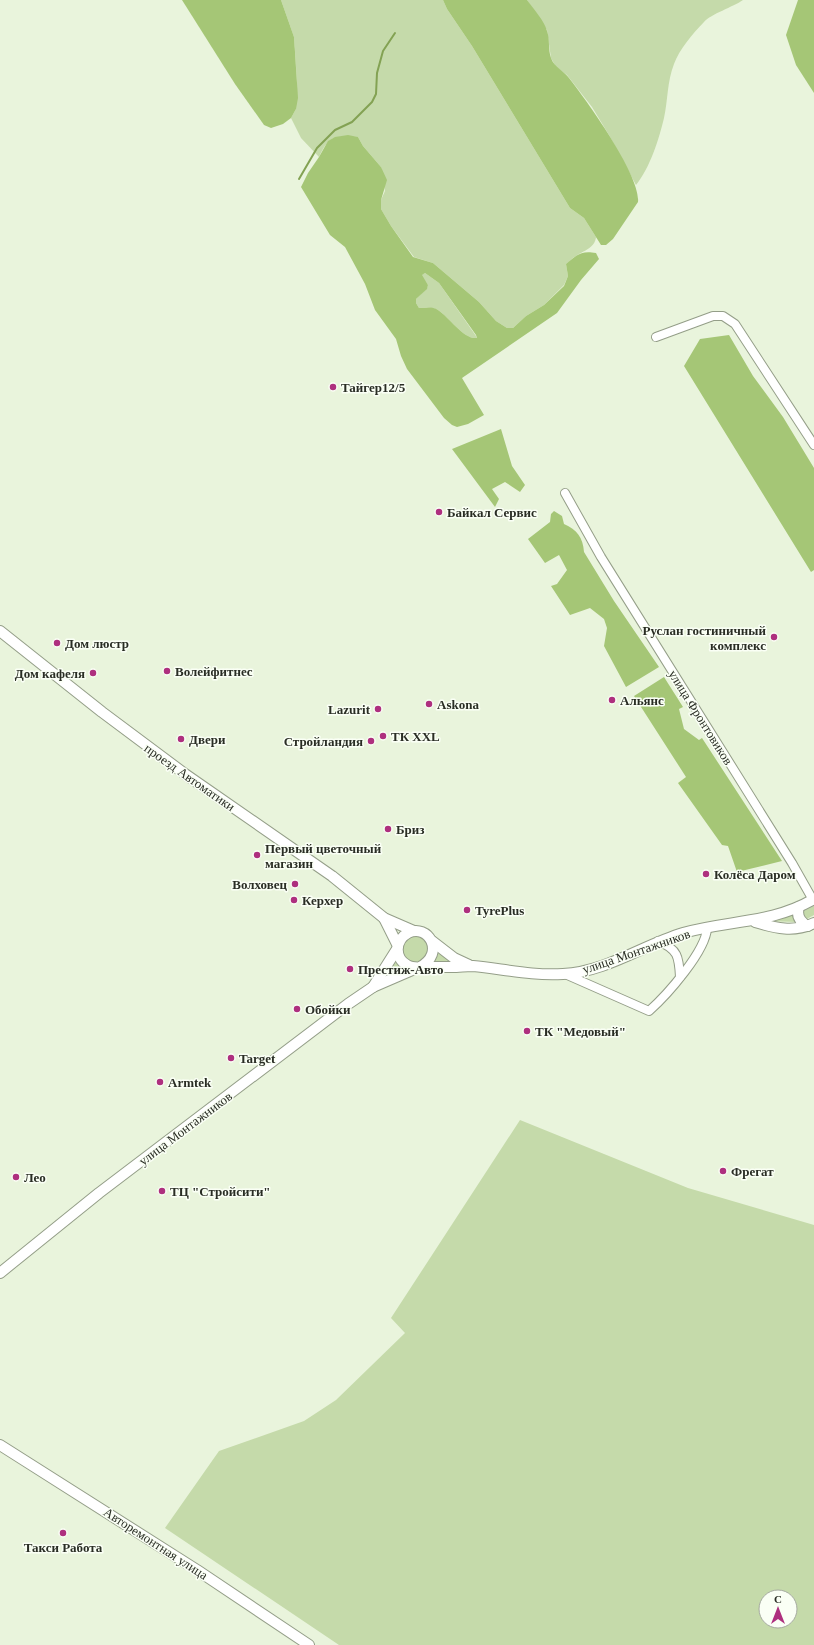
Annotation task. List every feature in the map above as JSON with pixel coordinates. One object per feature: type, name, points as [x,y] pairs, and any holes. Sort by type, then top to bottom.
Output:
[{"type":"main road","name":"проезд Автоматики","points":[[0,631],[148,747],[332,876],[384,918],[414,931]]},
{"type":"main road","name":"улица Монтажников","points":[[0,1273],[105,1189],[348,1004],[373,987],[419,967],[471,966],[532,973],[565,974],[583,971],[601,966],[658,941],[684,933],[753,921],[784,913],[800,907],[814,899]]},
{"type":"main road","points":[[800,907],[798,912],[799,918],[802,922],[811,925]]},
{"type":"main road","name":"проезд Автоматики","points":[[384,918],[397,948]]},
{"type":"main road","name":"улица Монтажников","points":[[753,921],[776,928],[787,929],[811,925]]},
{"type":"main road","points":[[414,931],[424,934],[432,941],[434,949],[432,957],[428,963],[419,967],[406,965],[401,960],[397,948],[403,936],[414,931]]},
{"type":"main road","name":"улица Монтажников","points":[[432,941],[454,958],[471,966]]},
{"type":"main road","name":"улица Монтажников","points":[[373,987],[397,948]]},
{"type":"main road","name":"Авторемонтная улица","points":[[0,1445],[197,1570],[309,1645]]},
{"type":"street","points":[[656,337],[713,316],[723,316],[735,324],[814,445]]},
{"type":"street","name":"улица Фронтовиков","points":[[565,493],[601,557],[784,849],[810,886],[814,899]]},
{"type":"street","points":[[565,974],[649,1010],[661,1000],[680,977],[705,941],[707,928]]},
{"type":"street","points":[[658,941],[670,946],[678,956],[680,977]]},
{"type":"green space","points":[[182,0],[281,0],[294,37],[298,98],[296,109],[291,118],[283,124],[271,128],[264,125],[235,84]]},
{"type":"green space","points":[[281,0],[443,0],[447,9],[472,46],[570,208],[584,218],[596,237],[591,247],[566,264],[568,276],[564,285],[544,305],[526,316],[513,328],[507,328],[496,321],[479,302],[433,263],[414,257],[391,226],[381,209],[381,200],[385,191],[381,167],[363,146],[358,137],[334,138],[326,144],[319,157],[301,138],[291,118],[296,109],[297,81],[294,37]]},
{"type":"green space","points":[[443,0],[527,0],[541,19],[548,34],[552,61],[569,78],[600,120],[622,157],[637,190],[638,202],[613,239],[606,245],[601,245],[584,218],[570,208],[472,46],[447,9]]},
{"type":"green space","points":[[527,0],[743,0],[707,19],[691,36],[679,53],[672,71],[664,118],[657,144],[646,170],[636,185],[592,107],[567,75],[556,67],[551,58],[547,30]]},
{"type":"green space","points":[[798,0],[814,0],[814,93],[796,65],[786,35]]},
{"type":"green space","points":[[348,135],[358,137],[363,146],[381,167],[387,180],[381,200],[381,209],[413,257],[433,263],[479,302],[496,321],[507,328],[513,328],[526,316],[544,305],[564,286],[568,276],[566,264],[573,258],[583,253],[591,252],[596,253],[599,259],[581,280],[557,313],[462,378],[484,415],[468,424],[457,427],[452,425],[444,418],[407,369],[396,339],[375,310],[365,284],[345,247],[330,235],[301,187],[328,141],[335,137]],"holes":[[[425,273],[439,283],[476,335],[477,338],[472,338],[462,332],[436,309],[419,308],[416,303],[416,299],[427,289],[428,285],[422,275]]]},
{"type":"green space","points":[[425,273],[439,283],[477,338],[472,338],[462,332],[438,310],[434,308],[419,308],[416,303],[416,299],[428,285],[421,275]]},
{"type":"green space","points":[[729,335],[753,376],[783,417],[814,468],[814,570],[811,572],[684,366],[700,339]]},
{"type":"green space","points":[[501,429],[512,466],[525,485],[520,492],[505,482],[492,489],[499,499],[495,507],[452,449]]},
{"type":"green space","points":[[554,511],[562,516],[564,524],[576,532],[581,538],[584,552],[614,601],[659,667],[626,687],[604,646],[607,628],[604,619],[590,608],[570,615],[551,586],[557,584],[567,570],[559,555],[545,563],[528,539],[550,522],[551,514]]},
{"type":"green space","points":[[664,677],[683,707],[679,709],[684,729],[699,740],[702,738],[782,861],[737,872],[728,846],[722,845],[678,783],[686,777],[634,696]]},
{"type":"green space","points":[[814,906],[814,915],[805,920],[802,912]]},
{"type":"green space","points":[[795,914],[797,922],[764,921]]},
{"type":"green space","points":[[415,936],[424,940],[428,949],[424,958],[415,962],[406,958],[402,949],[406,940]]},
{"type":"green space","points":[[439,952],[462,965],[434,963]]},
{"type":"green space","points":[[395,962],[402,970],[383,979]]},
{"type":"green space","points":[[520,1120],[688,1188],[814,1225],[814,1645],[339,1645],[165,1528],[219,1451],[304,1421],[336,1400],[405,1333],[391,1318]]},
{"type":"waterway","points":[[299,179],[317,148],[335,130],[352,122],[372,102],[376,94],[377,73],[383,51],[395,33]]},
{"type":"place","name":"Тайгер12/5","points":[[333,387]]},
{"type":"place","name":"Байкал Сервис","points":[[439,512]]},
{"type":"place","name":"Руслан гостиничный комплекс","points":[[774,637]]},
{"type":"place","name":"Дом люстр","points":[[57,643]]},
{"type":"place","name":"Волейфитнес","points":[[167,671]]},
{"type":"place","name":"Дом кафеля","points":[[93,673]]},
{"type":"place","name":"Альянс","points":[[612,700]]},
{"type":"place","name":"Askona","points":[[429,704]]},
{"type":"place","name":"Lazurit","points":[[378,709]]},
{"type":"place","name":"ТК XXL","points":[[383,736]]},
{"type":"place","name":"Двери","points":[[181,739]]},
{"type":"place","name":"Стройландия","points":[[371,741]]},
{"type":"place","name":"Бриз","points":[[388,829]]},
{"type":"place","name":"Первый цветочный магазин","points":[[257,855]]},
{"type":"place","name":"Колёса Даром","points":[[706,874]]},
{"type":"place","name":"Волховец","points":[[295,884]]},
{"type":"place","name":"Керхер","points":[[294,900]]},
{"type":"place","name":"TyrePlus","points":[[467,910]]},
{"type":"place","name":"Престиж-Авто","points":[[350,969]]},
{"type":"place","name":"Обойки","points":[[297,1009]]},
{"type":"place","name":"ТК \"Медовый\"","points":[[527,1031]]},
{"type":"place","name":"Target","points":[[231,1058]]},
{"type":"place","name":"Armtek","points":[[160,1082]]},
{"type":"place","name":"Фрегат","points":[[723,1171]]},
{"type":"place","name":"Лео","points":[[16,1177]]},
{"type":"place","name":"ТЦ \"Стройсити\"","points":[[162,1191]]},
{"type":"place","name":"Такси Работа","points":[[63,1533]]}]
